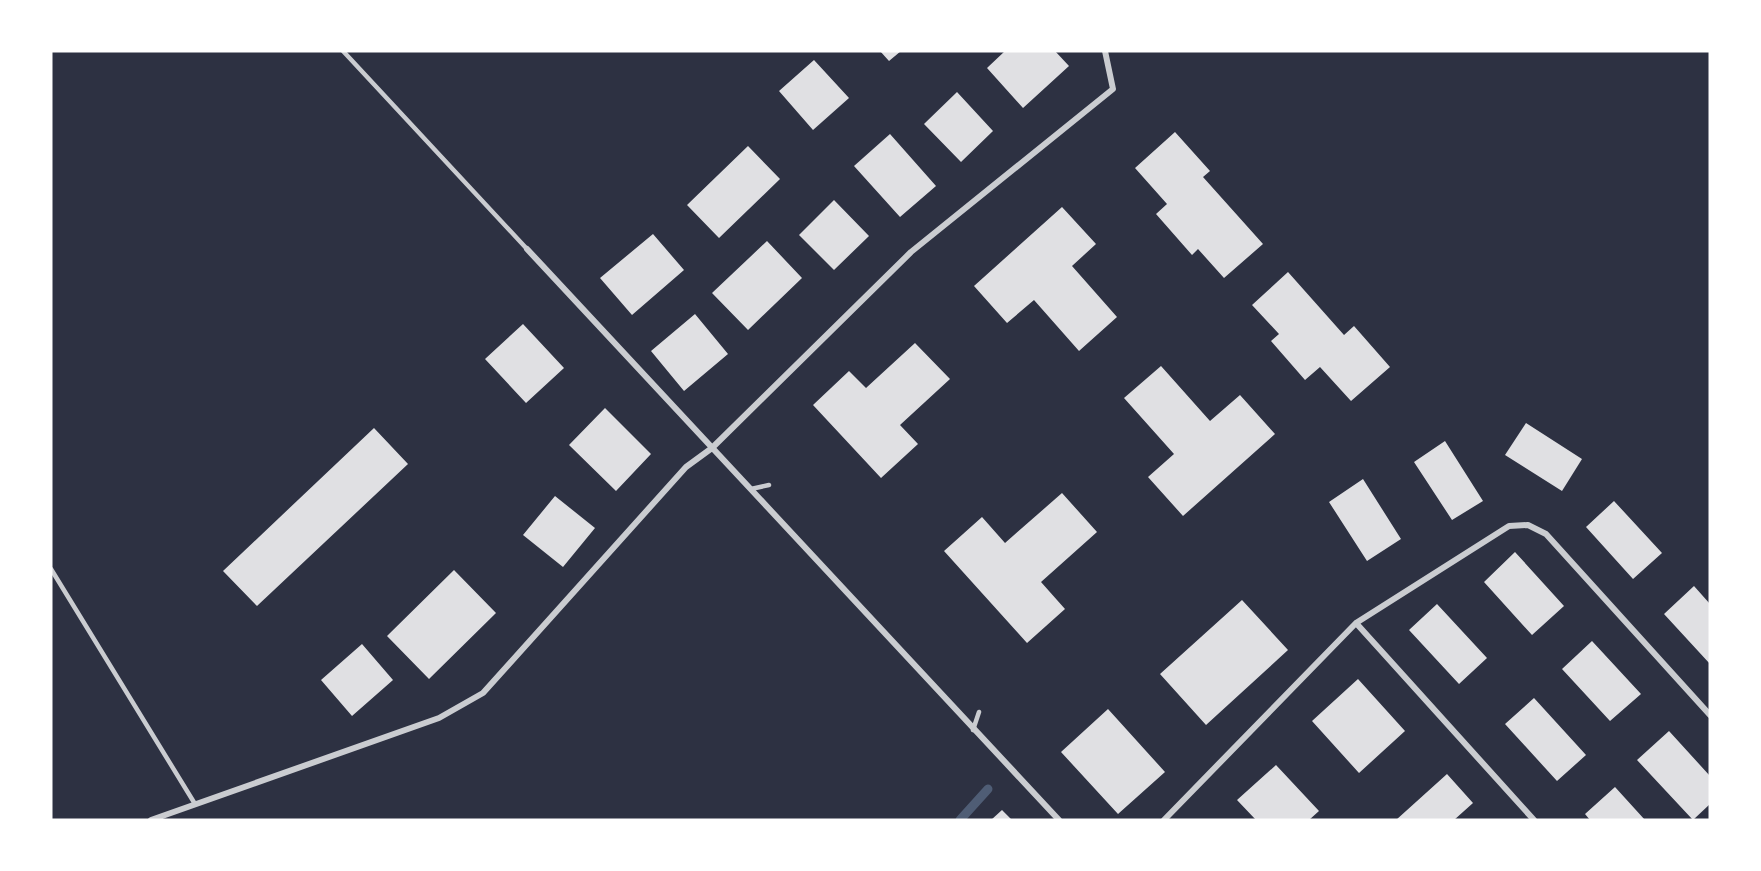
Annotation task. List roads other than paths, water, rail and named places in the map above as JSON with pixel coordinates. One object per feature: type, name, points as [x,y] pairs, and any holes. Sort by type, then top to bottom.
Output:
[{"type":"street","points":[[151,820],[439,718],[483,693],[686,467],[712,448],[911,252],[1113,89],[1106,51]]},
{"type":"street","points":[[527,249],[1059,820]]},
{"type":"street","points":[[1164,820],[1356,623],[1509,526],[1528,525],[1546,534],[1710,715]]},
{"type":"street","points":[[1356,623],[1532,819]]},
{"type":"lane","points":[[343,51],[527,249]]},
{"type":"lane","points":[[751,489],[769,485]]},
{"type":"lane","points":[[51,569],[195,804]]},
{"type":"lane","points":[[973,730],[979,712]]},
{"type":"waterway","points":[[960,820],[988,789]]}]
